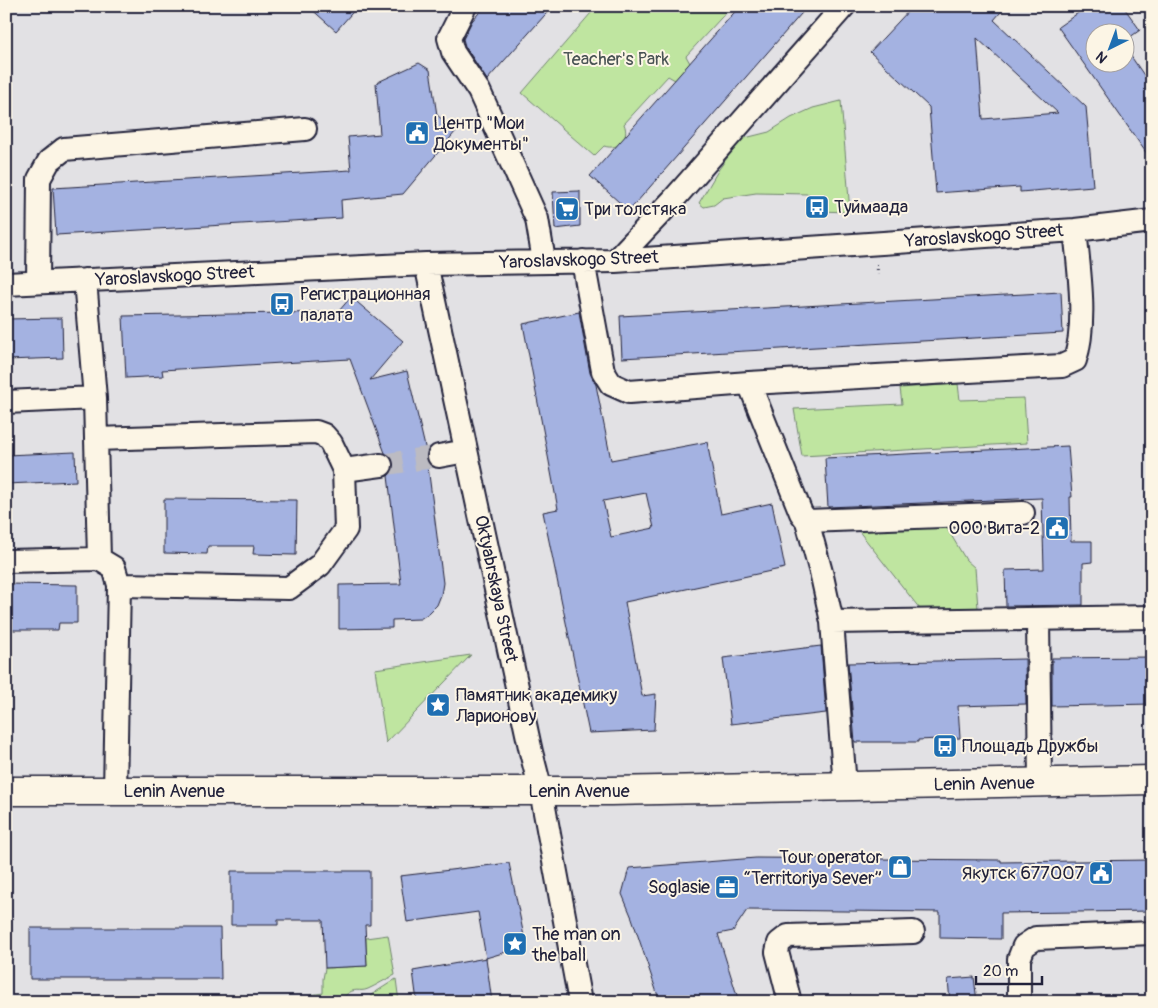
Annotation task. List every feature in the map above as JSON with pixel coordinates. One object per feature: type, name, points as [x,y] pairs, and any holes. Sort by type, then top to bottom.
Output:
[{"type":"main road","name":"Lenin Avenue","points":[[6,791],[541,791],[1152,780]]},
{"type":"street","points":[[465,6],[449,38],[453,52],[479,92],[537,219],[544,262]]},
{"type":"street","points":[[615,261],[672,201],[844,6]]},
{"type":"street","points":[[38,282],[39,179],[50,161],[64,149],[305,129]]},
{"type":"street","name":"Yaroslavskogo Street","points":[[6,284],[426,264],[615,261],[1075,230],[1152,222]]},
{"type":"street","points":[[583,261],[603,371],[611,384],[629,392],[750,383],[1062,366],[1074,360],[1079,345],[1080,287],[1075,230]]},
{"type":"street","name":"Oktyabrskaya Street","points":[[426,264],[541,791],[580,1002]]},
{"type":"street","points":[[85,280],[95,398],[99,558]]},
{"type":"street","points":[[750,383],[800,513],[807,521],[822,576],[832,622],[845,786]]},
{"type":"street","points":[[6,402],[95,398]]},
{"type":"street","points":[[96,439],[316,432],[324,435],[331,443],[344,470],[346,529],[320,565],[289,588],[119,585]]},
{"type":"street","points":[[439,456],[466,451]]},
{"type":"street","points":[[344,470],[382,465]]},
{"type":"street","points":[[807,521],[1023,513]]},
{"type":"street","points":[[6,561],[99,558],[114,568],[119,585],[115,791]]},
{"type":"street","points":[[832,622],[1152,617]]},
{"type":"street","points":[[1038,619],[1040,782]]},
{"type":"street","points":[[790,1002],[777,952],[779,943],[788,936],[913,932]]},
{"type":"street","points":[[1019,1002],[1019,959],[1024,946],[1036,938],[1152,933]]},
{"type":"green space","name":"Teacher's Park","points":[[597,6],[732,6],[686,56],[691,65],[675,80],[668,76],[624,124],[626,134],[622,142],[614,147],[604,146],[594,156],[522,93]]},
{"type":"green space","points":[[841,101],[850,212],[817,211],[816,198],[809,194],[756,193],[723,198],[714,205],[704,207],[699,203],[719,169],[741,139],[769,132],[791,118],[813,108]]},
{"type":"green space","points":[[958,384],[960,400],[1024,398],[1027,443],[802,456],[794,409],[902,404],[900,388]]},
{"type":"green space","points":[[945,525],[966,560],[975,568],[978,608],[920,609],[858,530]]},
{"type":"green space","points":[[471,655],[386,743],[375,669]]},
{"type":"green space","points":[[388,935],[395,975],[368,989],[354,990],[348,993],[345,996],[345,1002],[312,1002],[311,995],[323,993],[325,968],[367,966],[366,938]]},
{"type":"green space","points":[[396,979],[399,1002],[376,1002],[371,995]]},
{"type":"building","points":[[308,6],[358,6],[336,31]]},
{"type":"building","points":[[485,6],[553,6],[487,80],[465,46],[463,39],[472,21]]},
{"type":"building","points":[[740,6],[808,6],[629,211],[590,176]]},
{"type":"building","points":[[913,6],[1006,6],[994,20],[1086,107],[1093,186],[1020,192],[1020,187],[936,193],[929,107],[870,52]],"holes":[[[977,38],[1058,113],[983,119]]]},
{"type":"building","points":[[1088,6],[1123,6],[1134,22],[1086,22],[1086,67],[1058,27]]},
{"type":"building","points":[[1136,24],[1140,30],[1136,33]]},
{"type":"building","points":[[419,63],[430,70],[437,115],[456,131],[403,194],[341,200],[342,218],[56,235],[53,188],[351,170],[348,137],[380,134],[376,83]]},
{"type":"building","points":[[1136,64],[1152,87],[1152,161],[1090,72],[1136,72]]},
{"type":"building","name":"Три толстяка","points":[[580,191],[580,226],[555,229],[553,192]]},
{"type":"building","points":[[1061,292],[1063,333],[622,358],[620,316]]},
{"type":"building","points":[[351,297],[403,341],[370,380],[407,371],[426,451],[443,583],[437,605],[429,613],[420,619],[392,620],[392,628],[339,629],[339,585],[401,584],[388,476],[393,470],[394,463],[391,457],[385,453],[350,359],[162,370],[163,376],[126,378],[123,316],[338,312]]},
{"type":"building","points":[[579,312],[590,373],[596,385],[611,460],[707,442],[721,514],[772,503],[785,568],[625,602],[642,696],[656,694],[654,730],[589,733],[543,512],[558,509],[523,324]],"holes":[[[646,493],[654,528],[611,537],[603,501]]]},
{"type":"building","points":[[62,318],[63,358],[6,360],[6,319]]},
{"type":"building","points":[[1068,446],[1072,497],[1070,497],[1071,541],[1092,541],[1092,562],[1083,563],[1083,605],[1006,606],[1005,570],[1044,569],[1042,498],[828,507],[825,458]]},
{"type":"building","points":[[75,452],[76,481],[6,484],[6,455]]},
{"type":"building","points":[[164,499],[297,500],[296,555],[253,554],[254,546],[208,546],[207,554],[164,553]]},
{"type":"building","points":[[6,584],[77,585],[77,623],[59,623],[58,630],[6,630]]},
{"type":"building","points":[[821,646],[826,713],[731,724],[723,658]]},
{"type":"building","points":[[1152,657],[1152,704],[1052,706],[1052,658]]},
{"type":"building","points":[[1025,659],[1026,704],[958,706],[960,738],[918,740],[918,742],[855,742],[848,663]]},
{"type":"building","points":[[756,858],[1001,860],[1001,862],[1152,860],[1152,911],[1001,913],[1001,939],[940,938],[940,912],[747,910],[733,931],[718,934],[739,1002],[660,1002],[622,894],[629,868]]},
{"type":"building","points":[[509,863],[526,946],[486,958],[478,912],[407,922],[400,876]]},
{"type":"building","points":[[231,871],[370,871],[370,925],[365,925],[367,966],[325,968],[323,920],[278,920],[278,925],[231,925]]},
{"type":"building","points":[[30,928],[220,928],[221,979],[30,979]]},
{"type":"building","points":[[486,958],[492,1002],[417,1002],[413,971]]},
{"type":"building","points":[[974,977],[977,1002],[950,1002],[948,979]]},
{"type":"tunnel","points":[[381,465],[439,456]]},
{"type":"place","name":"Центр \"Мои Документы\"","points":[[417,133]]},
{"type":"place","name":"Туймаада","points":[[817,207]]},
{"type":"place","name":"Три толстяка","points":[[567,209]]},
{"type":"place","name":"Регистрационная палата","points":[[282,304]]},
{"type":"place","name":"ООО Вита-2","points":[[1057,528]]},
{"type":"place","name":"Памятник академику Ларионову","points":[[438,705]]},
{"type":"place","name":"Площадь Дружбы","points":[[945,746]]},
{"type":"place","name":"Tour operator “Territoriya Sever”","points":[[900,867]]},
{"type":"place","name":"Якутск 677007","points":[[1101,873]]},
{"type":"place","name":"Soglasie","points":[[727,887]]},
{"type":"place","name":"The man on the ball","points":[[515,944]]}]
